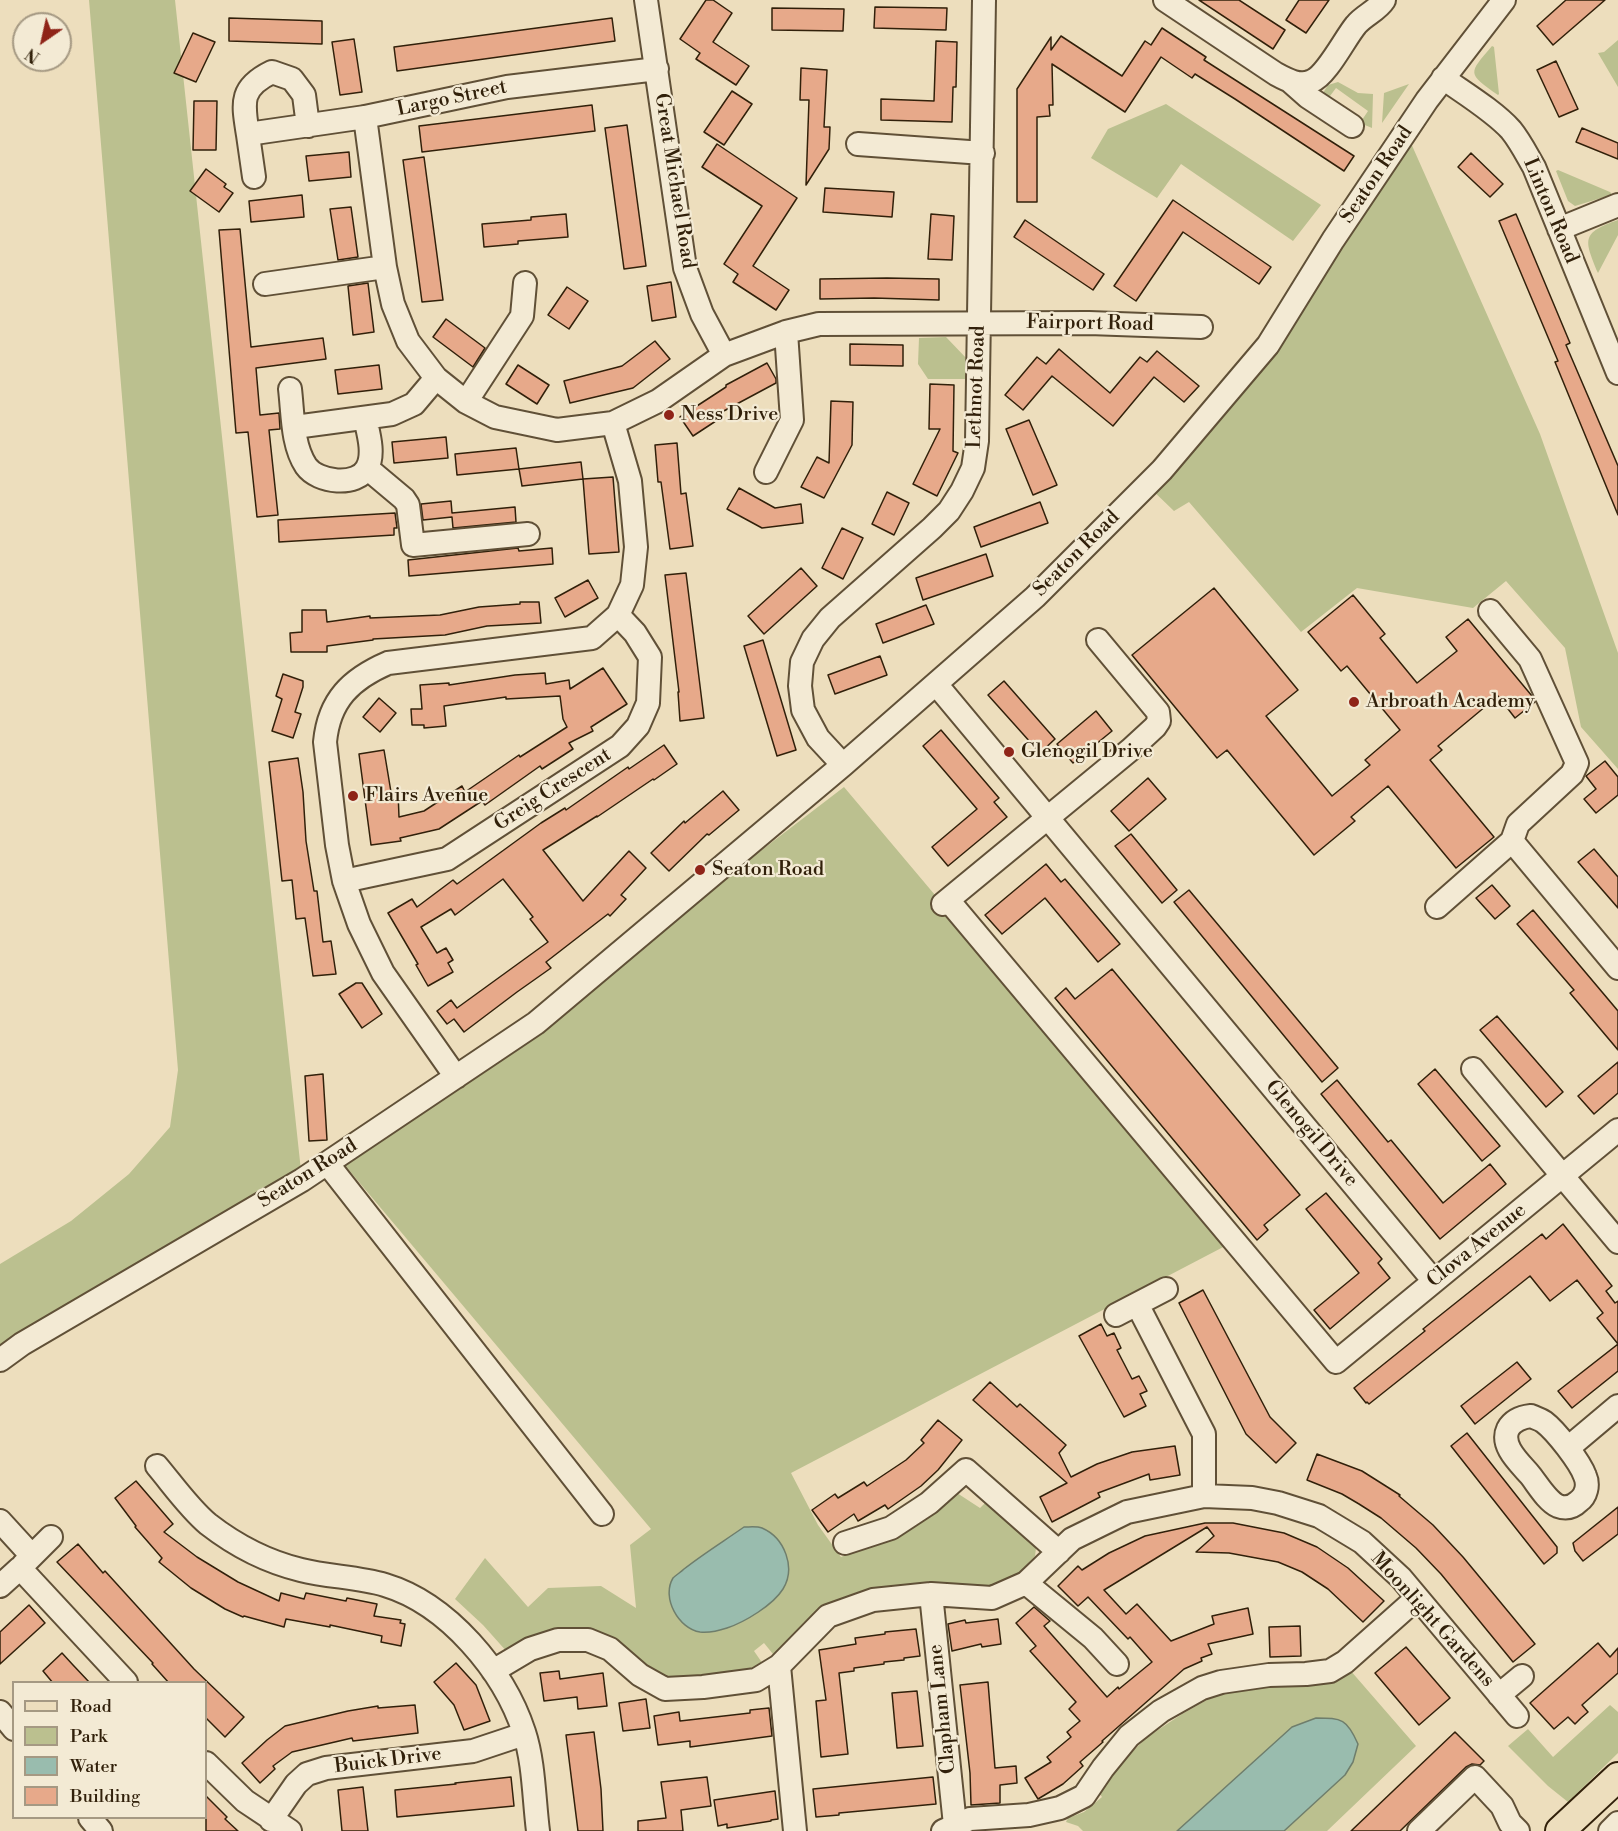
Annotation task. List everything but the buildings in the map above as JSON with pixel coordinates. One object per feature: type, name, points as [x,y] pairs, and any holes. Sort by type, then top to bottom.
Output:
[{"type":"main road","points":[[1560,1831],[1618,1777]]},
{"type":"street","name":"Great Michael Road","points":[[646,0],[685,268],[702,314],[724,355]]},
{"type":"street","name":"Lethnot Road","points":[[843,765],[818,738],[803,710],[800,686],[802,662],[813,639],[830,618],[949,511],[973,468],[977,441],[984,0]]},
{"type":"street","points":[[1165,0],[1291,82],[1308,97],[1352,126]]},
{"type":"street","points":[[1291,82],[1312,82],[1321,75],[1354,27],[1384,0]]},
{"type":"street","name":"Seaton Road","points":[[0,1360],[22,1344],[302,1180],[536,1023],[843,765],[1035,597],[1162,470],[1268,345],[1334,240],[1443,78],[1504,0]]},
{"type":"street","name":"Largo Street","points":[[248,134],[365,117],[507,87],[657,69]]},
{"type":"street","points":[[254,177],[243,107],[248,91],[258,79],[272,72],[292,79],[304,94],[308,126]]},
{"type":"street","name":"Linton Road","points":[[1443,78],[1511,130],[1533,167],[1618,373]]},
{"type":"street","points":[[365,117],[385,267],[393,304],[408,341],[436,378],[466,402],[495,417],[557,430],[613,423],[658,401],[724,355],[786,332],[819,324],[979,323]]},
{"type":"street","points":[[858,144],[983,153]]},
{"type":"street","points":[[1559,228],[1618,205]]},
{"type":"street","points":[[265,284],[385,267]]},
{"type":"street","points":[[466,402],[522,316],[525,283]]},
{"type":"street","name":"Fairport Road","points":[[979,323],[1089,323],[1201,327]]},
{"type":"street","points":[[766,472],[792,420],[786,332]]},
{"type":"street","points":[[295,428],[392,414],[414,405],[436,378]]},
{"type":"street","points":[[290,390],[299,452],[308,469],[323,479],[346,481],[368,468],[371,455],[365,417]]},
{"type":"street","points":[[456,1077],[383,974],[359,924],[344,881],[337,845],[325,742],[327,725],[341,695],[369,671],[388,663],[592,638],[618,615],[632,585],[636,547],[630,481],[613,423]]},
{"type":"street","points":[[368,468],[408,505],[413,545],[528,534]]},
{"type":"street","points":[[1437,907],[1512,841],[1518,824],[1572,774],[1577,763],[1530,659],[1490,611]]},
{"type":"street","name":"Greig Crescent","points":[[344,881],[447,859],[620,746],[638,726],[648,703],[650,657],[635,633],[618,615]]},
{"type":"street","points":[[1048,818],[1130,750],[1159,721],[1158,712],[1098,640]]},
{"type":"street","name":"Glenogil Drive","points":[[936,684],[1433,1280]]},
{"type":"street","name":"Clova Avenue","points":[[1048,818],[945,902],[1336,1362],[1618,1130]]},
{"type":"street","points":[[1512,841],[1618,968]]},
{"type":"street","points":[[1473,1069],[1618,1242]]},
{"type":"street","points":[[327,1163],[602,1514]]},
{"type":"street","points":[[1116,1316],[1166,1289]]},
{"type":"street","points":[[1137,1304],[1204,1434],[1204,1496]]},
{"type":"street","points":[[1568,1448],[1618,1406]]},
{"type":"street","points":[[158,1466],[207,1523],[240,1546],[272,1561],[300,1570],[388,1586],[420,1601],[450,1622],[475,1647],[507,1692],[524,1734],[531,1769],[538,1831]]},
{"type":"street","points":[[845,1543],[891,1528],[929,1503],[966,1470],[1059,1552]]},
{"type":"street","name":"Moonlight Gardens","points":[[493,1671],[530,1649],[558,1640],[588,1640],[610,1649],[640,1675],[665,1689],[756,1680],[779,1666],[828,1616],[873,1600],[931,1594],[992,1598],[1026,1583],[1072,1539],[1126,1512],[1204,1496],[1252,1498],[1278,1503],[1319,1516],[1362,1542],[1401,1578],[1517,1716]]},
{"type":"street","points":[[0,1521],[26,1562],[124,1681]]},
{"type":"street","points":[[0,1586],[51,1538]]},
{"type":"street","points":[[1026,1583],[1093,1638],[1117,1664]]},
{"type":"street","name":"Clapham Lane","points":[[931,1594],[949,1828]]},
{"type":"street","points":[[949,1828],[970,1819],[1029,1815],[1060,1808],[1084,1796],[1129,1736],[1161,1711],[1202,1689],[1221,1682],[1269,1674],[1306,1674],[1330,1671],[1345,1662],[1417,1598]]},
{"type":"street","points":[[779,1666],[795,1831]]},
{"type":"street","points":[[1499,1695],[1522,1676]]},
{"type":"street","points":[[0,1712],[12,1727]]},
{"type":"street","name":"Buick Drive","points":[[207,1764],[245,1801],[281,1826],[296,1784],[307,1774],[326,1768],[473,1751],[524,1734]]},
{"type":"street","points":[[1419,1831],[1475,1777],[1502,1806],[1510,1823],[1518,1831]]},
{"type":"street","points":[[91,1819],[101,1831]]},
{"type":"street","points":[[1610,1831],[1618,1823]]},
{"type":"green space","points":[[89,0],[175,0],[302,1180],[0,1360],[0,1264],[71,1221],[129,1174],[170,1127],[178,1070]]},
{"type":"green space","points":[[1618,40],[1618,87],[1598,53],[1604,52]]},
{"type":"green space","points":[[1492,46],[1494,47],[1498,95],[1481,82],[1474,73],[1478,62]]},
{"type":"green space","points":[[1338,82],[1358,93],[1373,94],[1372,128],[1360,123],[1368,111],[1336,88],[1327,100],[1321,96],[1328,85]]},
{"type":"green space","points":[[1409,84],[1382,123],[1384,93]]},
{"type":"green space","points":[[1166,104],[1321,205],[1293,241],[1181,164],[1157,198],[1091,158],[1108,129]]},
{"type":"green space","points":[[1406,132],[1540,434],[1618,653],[1618,769],[1581,727],[1565,648],[1506,581],[1473,608],[1357,588],[1301,632],[1189,502],[1174,511],[1147,485],[1268,345]]},
{"type":"green space","points":[[1556,171],[1610,192],[1611,195],[1575,206],[1568,201]]},
{"type":"green space","points":[[1618,220],[1618,235],[1598,273],[1588,245],[1589,239],[1597,229]]},
{"type":"green space","points":[[946,337],[968,360],[968,379],[928,379],[918,364],[919,338]]},
{"type":"green space","points":[[844,787],[1229,1244],[791,1473],[818,1525],[841,1557],[910,1527],[938,1511],[957,1493],[980,1508],[990,1498],[1029,1533],[1026,1538],[1036,1548],[1035,1556],[1018,1574],[1014,1584],[1003,1588],[869,1593],[777,1659],[764,1643],[754,1651],[765,1667],[748,1674],[672,1679],[655,1671],[611,1640],[508,1653],[455,1599],[485,1558],[528,1607],[548,1588],[601,1586],[636,1608],[630,1545],[651,1529],[337,1156],[536,1023]]},
{"type":"green space","points":[[1350,1670],[1416,1746],[1327,1831],[1083,1831],[1078,1826],[1066,1822],[1068,1818],[1084,1812],[1102,1797],[1099,1793],[1128,1756],[1146,1738],[1214,1696],[1240,1689]]},
{"type":"green space","points":[[1610,1705],[1618,1712],[1618,1753],[1568,1802],[1548,1786],[1508,1746],[1528,1729],[1553,1757]]},
{"type":"water","points":[[744,1527],[762,1528],[777,1539],[782,1546],[788,1563],[787,1581],[783,1589],[766,1607],[734,1625],[711,1632],[692,1630],[679,1619],[671,1603],[669,1594],[673,1578]]},
{"type":"water","points":[[1316,1718],[1338,1720],[1347,1725],[1358,1744],[1353,1762],[1345,1775],[1284,1831],[1177,1831],[1292,1727]]},
{"type":"place","name":"Ness Drive","points":[[669,415]]},
{"type":"place","name":"Arbroath Academy","points":[[1354,702]]},
{"type":"place","name":"Glenogil Drive","points":[[1009,752]]},
{"type":"place","name":"Flairs Avenue","points":[[353,796]]},
{"type":"place","name":"Seaton Road","points":[[700,870]]}]
